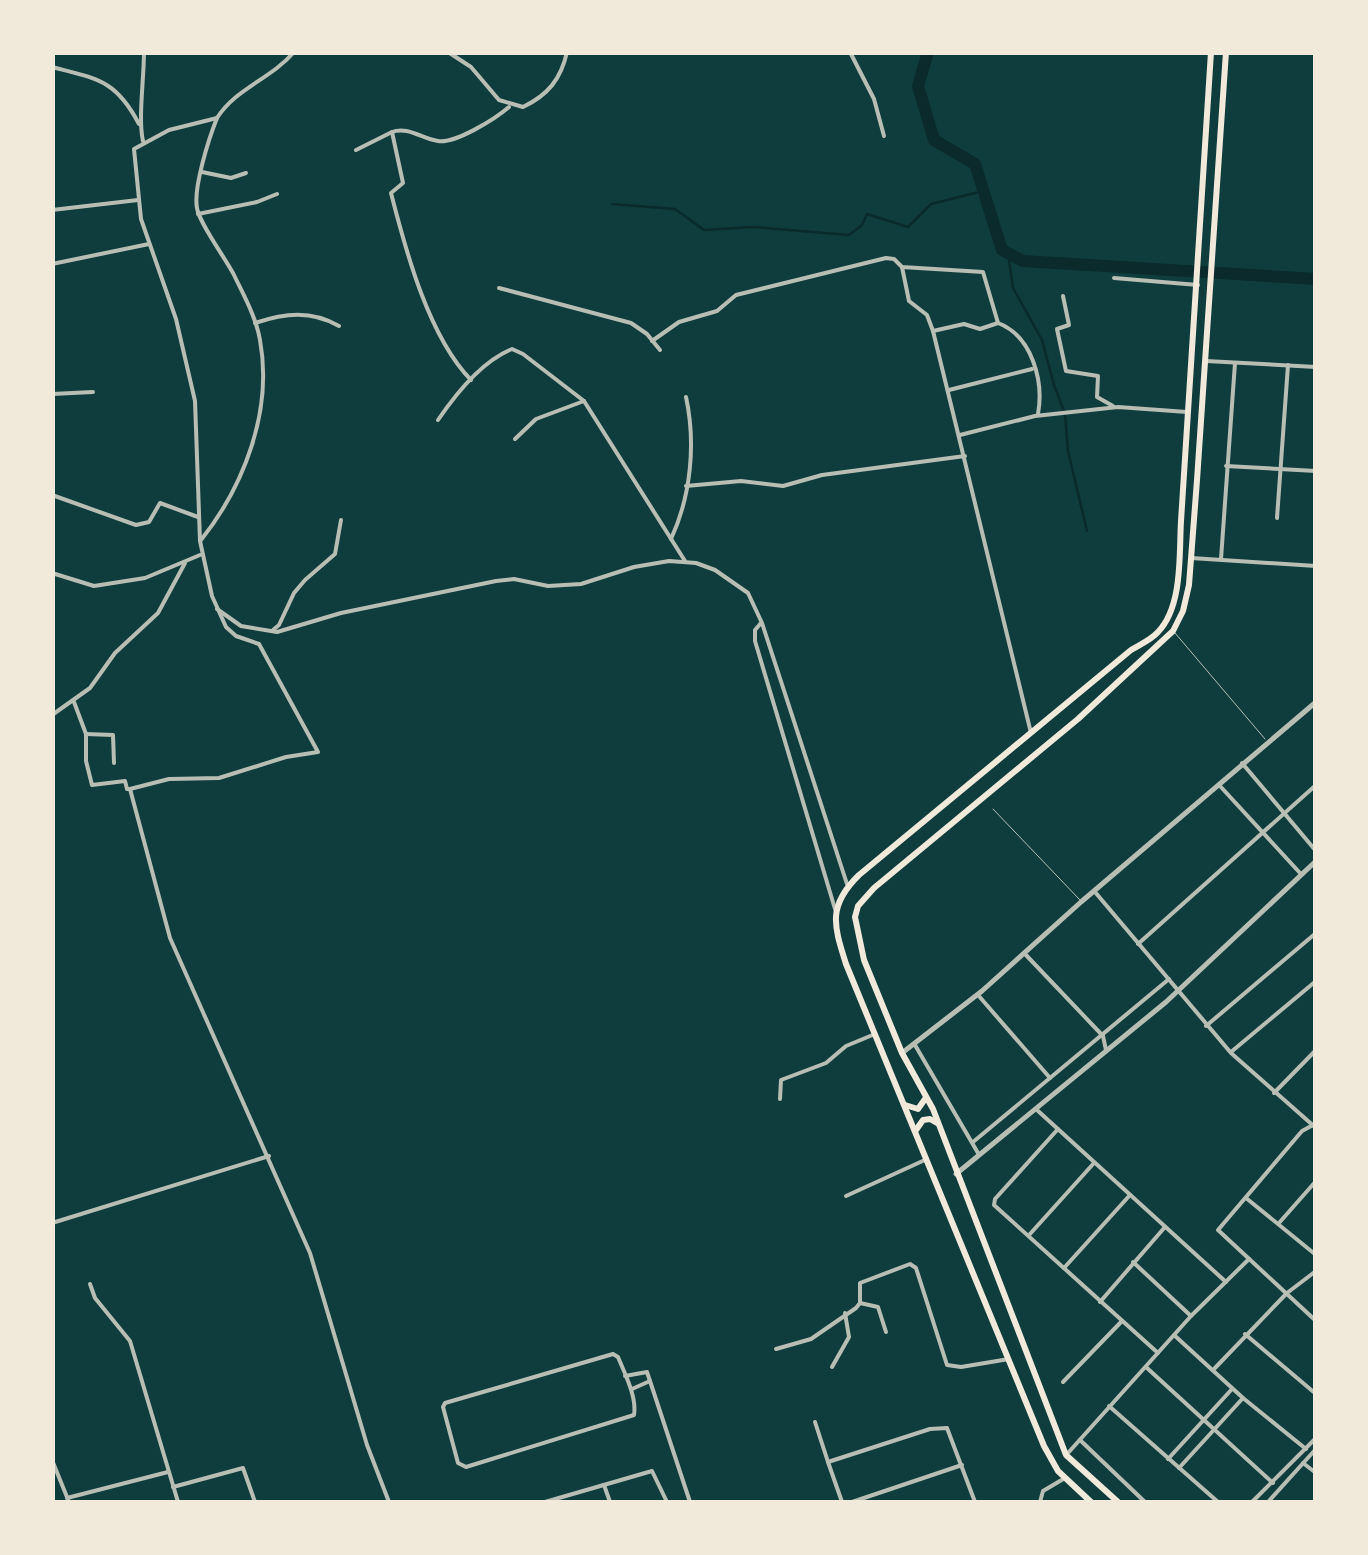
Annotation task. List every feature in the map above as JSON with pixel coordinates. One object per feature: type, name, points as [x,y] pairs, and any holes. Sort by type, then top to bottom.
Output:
[{"type":"highway","points":[[1091,1502],[1065,1478],[1044,1446],[846,964],[835,908],[848,886],[969,782],[1162,627],[1176,585],[1211,52]]},
{"type":"highway","points":[[1118,1502],[1066,1454],[938,1126],[902,1053],[858,942],[855,917],[858,906],[874,888],[1075,722],[1173,631],[1188,594],[1226,52]]},
{"type":"highway","points":[[1184,479],[1197,480]]},
{"type":"highway","points":[[1063,708],[1064,720],[1075,722]]},
{"type":"highway","points":[[1035,730],[1048,729],[1052,740]]},
{"type":"highway","points":[[904,1103],[908,1108],[918,1109],[925,1100],[924,1093]]},
{"type":"highway","points":[[918,1136],[916,1129],[922,1120],[933,1120],[938,1126]]},
{"type":"street","points":[[139,124],[144,100],[144,52]]},
{"type":"street","points":[[200,540],[225,510],[248,460],[262,384],[262,356],[255,323],[223,253],[198,214],[202,172],[216,118],[224,107],[246,87],[270,75],[294,52]]},
{"type":"street","points":[[448,52],[471,67],[499,100],[523,108],[547,92],[561,74],[568,52]]},
{"type":"street","points":[[850,52],[874,99],[884,136]]},
{"type":"street","points":[[52,68],[110,85],[126,100],[144,144]]},
{"type":"street","points":[[356,150],[401,129],[451,142],[488,124],[511,106]]},
{"type":"street","points":[[130,789],[168,780],[210,780],[286,757],[318,752],[259,644],[226,628],[216,609],[200,540],[197,414],[188,362],[148,244],[138,200],[134,149],[186,124],[216,118]]},
{"type":"street","points":[[392,132],[403,183],[391,193],[398,216],[448,354],[471,380]]},
{"type":"street","points":[[202,172],[226,178],[246,173]]},
{"type":"street","points":[[198,214],[277,194]]},
{"type":"street","points":[[52,210],[138,200]]},
{"type":"street","points":[[52,264],[148,244]]},
{"type":"street","points":[[652,340],[680,322],[718,312],[736,295],[886,258],[894,259],[902,267],[910,301],[927,315],[933,330],[1035,730]]},
{"type":"street","points":[[902,267],[983,272],[998,323],[1019,336],[1028,348],[1040,407],[1035,416]]},
{"type":"street","points":[[1114,278],[1198,283]]},
{"type":"street","points":[[499,288],[631,323],[660,350]]},
{"type":"street","points":[[1063,296],[1069,325],[1057,330],[1066,372],[1098,376],[1098,399],[1118,407]]},
{"type":"street","points":[[255,323],[286,314],[304,314],[339,326]]},
{"type":"street","points":[[933,330],[964,324],[980,329],[998,323]]},
{"type":"street","points":[[438,420],[471,380],[512,349],[584,401],[685,561]]},
{"type":"street","points":[[1206,361],[1316,367]]},
{"type":"street","points":[[1221,559],[1235,363]]},
{"type":"street","points":[[1277,518],[1288,365]]},
{"type":"street","points":[[949,390],[1034,368]]},
{"type":"street","points":[[52,394],[94,392]]},
{"type":"street","points":[[671,538],[682,514],[691,446],[686,397]]},
{"type":"street","points":[[515,439],[544,415],[584,401]]},
{"type":"street","points":[[960,436],[1035,416],[1118,407],[1189,412]]},
{"type":"street","points":[[686,486],[740,480],[783,486],[815,476],[965,456]]},
{"type":"street","points":[[1226,466],[1316,471]]},
{"type":"street","points":[[52,495],[136,524],[150,522],[160,503],[199,517]]},
{"type":"street","points":[[269,632],[279,625],[305,580],[334,554],[341,520]]},
{"type":"street","points":[[52,574],[94,586],[145,578],[202,554]]},
{"type":"street","points":[[1190,558],[1316,566]]},
{"type":"street","points":[[216,609],[241,626],[269,632],[508,578],[548,586],[581,584],[656,562],[685,561],[715,570],[748,593],[762,623],[848,886]]},
{"type":"street","points":[[52,715],[90,688],[115,652],[158,613],[184,563]]},
{"type":"street","points":[[762,623],[755,630],[755,641],[835,908]]},
{"type":"street","points":[[74,702],[86,734],[86,761],[93,786],[125,781],[130,789],[172,942],[310,1253],[367,1445],[389,1502]]},
{"type":"street","points":[[902,1053],[978,995],[1316,702]]},
{"type":"street","points":[[86,734],[113,735],[114,763]]},
{"type":"street","points":[[1242,764],[1316,851]]},
{"type":"street","points":[[1138,944],[1316,785]]},
{"type":"street","points":[[1220,786],[1302,871],[1316,876]]},
{"type":"street","points":[[956,1174],[1176,991],[1316,862]]},
{"type":"street","points":[[1095,892],[1230,1053],[1314,1126],[1302,1132],[1218,1230],[1316,1321]]},
{"type":"street","points":[[1206,1026],[1316,933]]},
{"type":"street","points":[[1025,954],[1103,1036],[1106,1050]]},
{"type":"street","points":[[973,1142],[1169,979]]},
{"type":"street","points":[[1230,1053],[1316,981]]},
{"type":"street","points":[[978,995],[1058,1090]]},
{"type":"street","points":[[780,1099],[781,1080],[826,1062],[846,1046],[875,1034]]},
{"type":"street","points":[[915,1045],[980,1156]]},
{"type":"street","points":[[1274,1092],[1314,1053]]},
{"type":"street","points":[[1037,1110],[1226,1282]]},
{"type":"street","points":[[1058,1129],[994,1205],[1158,1352]]},
{"type":"street","points":[[52,1223],[269,1156]]},
{"type":"street","points":[[846,1196],[927,1159]]},
{"type":"street","points":[[1029,1236],[1094,1163]]},
{"type":"street","points":[[1279,1223],[1316,1181]]},
{"type":"street","points":[[1064,1268],[1130,1195]]},
{"type":"street","points":[[1244,1197],[1314,1252]]},
{"type":"street","points":[[1100,1302],[1165,1227]]},
{"type":"street","points":[[1066,1454],[1249,1259]]},
{"type":"street","points":[[1132,1262],[1192,1316]]},
{"type":"street","points":[[860,1303],[860,1283],[910,1264],[916,1268],[947,1365],[961,1367],[1008,1359]]},
{"type":"street","points":[[1213,1369],[1288,1293],[1316,1271]]},
{"type":"street","points":[[90,1284],[95,1298],[130,1342],[178,1502]]},
{"type":"street","points":[[776,1348],[811,1338],[860,1303],[878,1307],[886,1332]]},
{"type":"street","points":[[832,1367],[848,1337],[845,1313]]},
{"type":"street","points":[[1063,1382],[1122,1321]]},
{"type":"street","points":[[1246,1334],[1316,1394]]},
{"type":"street","points":[[1174,1335],[1242,1398],[1306,1449]]},
{"type":"street","points":[[613,1354],[618,1357],[630,1390],[634,1415],[466,1466],[458,1463],[443,1407],[445,1403],[613,1354]]},
{"type":"street","points":[[1145,1367],[1273,1483]]},
{"type":"street","points":[[625,1376],[648,1372],[690,1502]]},
{"type":"street","points":[[630,1390],[650,1381]]},
{"type":"street","points":[[1168,1460],[1233,1388]]},
{"type":"street","points":[[1178,1468],[1242,1398]]},
{"type":"street","points":[[1110,1406],[1218,1502]]},
{"type":"street","points":[[815,1422],[842,1502]]},
{"type":"street","points":[[828,1462],[942,1427],[950,1430],[974,1502]]},
{"type":"street","points":[[1252,1502],[1316,1438]]},
{"type":"street","points":[[1079,1439],[1145,1502]]},
{"type":"street","points":[[1268,1502],[1315,1450]]},
{"type":"street","points":[[52,1460],[68,1500],[168,1472]]},
{"type":"street","points":[[1303,1463],[1316,1473]]},
{"type":"street","points":[[852,1502],[962,1464]]},
{"type":"street","points":[[173,1487],[245,1468],[254,1502]]},
{"type":"street","points":[[546,1502],[652,1471],[667,1502]]},
{"type":"street","points":[[1040,1502],[1043,1491],[1065,1478]]},
{"type":"street","points":[[604,1484],[610,1502]]},
{"type":"lane","points":[[1173,631],[1268,742]]},
{"type":"lane","points":[[993,808],[1081,902]]},
{"type":"waterway","points":[[928,52],[918,86],[934,140],[975,164],[1002,250],[1023,261],[1316,279]]},
{"type":"waterway","points":[[612,204],[675,209],[704,230],[754,227],[849,235],[862,225],[867,214],[908,227],[931,204],[983,191]]},
{"type":"waterway","points":[[1008,253],[1013,288],[1042,340],[1065,414],[1068,451],[1087,531]]}]
